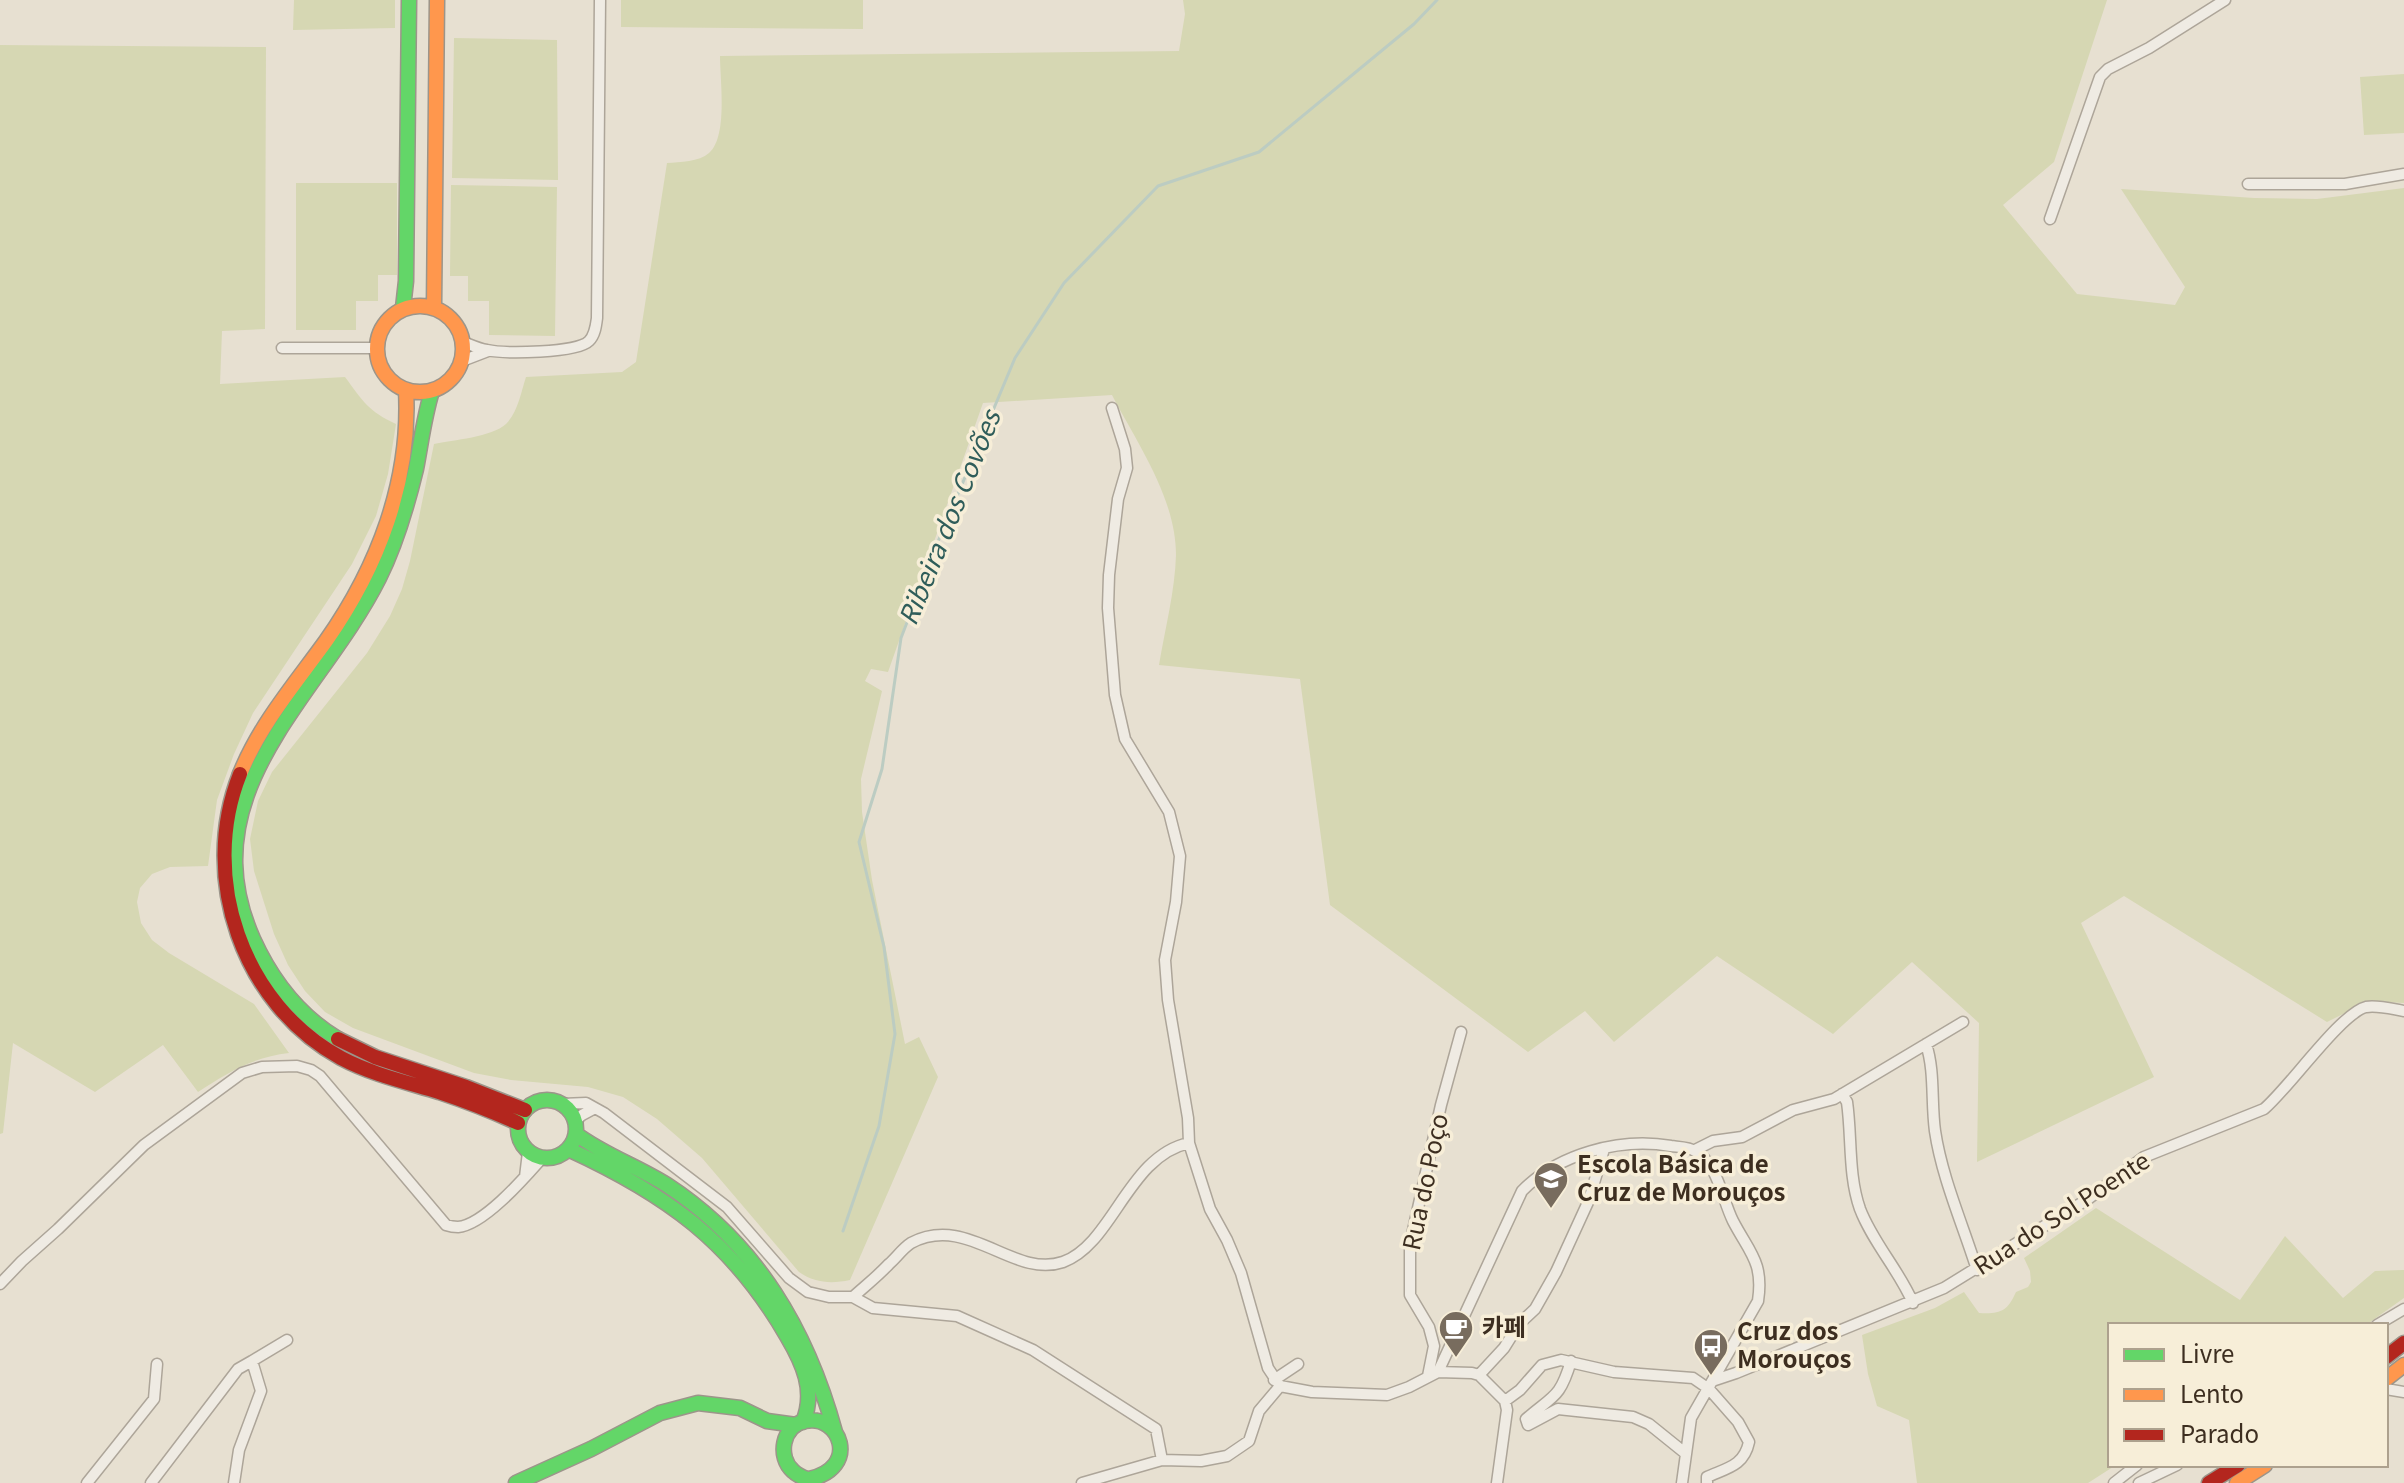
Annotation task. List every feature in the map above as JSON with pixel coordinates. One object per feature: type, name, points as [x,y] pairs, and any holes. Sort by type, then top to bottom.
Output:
[{"type":"main road","points":[[403,308],[406,281],[409,0]]},
{"type":"main road","points":[[434,307],[437,0]]},
{"type":"main road","points":[[434,307],[453,321],[463,342],[462,361],[445,384],[432,391],[406,390],[393,383],[383,372],[377,358],[381,329],[390,317],[403,308],[434,307]]},
{"type":"main road","points":[[406,390],[409,415],[403,462],[390,515],[369,570],[346,610],[258,734],[236,780],[224,835],[226,893],[232,919],[251,967],[276,1003],[298,1026],[341,1058],[460,1099],[521,1116]]},
{"type":"main road","points":[[432,391],[401,522],[381,574],[359,615],[270,742],[250,785],[236,837],[239,892],[244,917],[263,962],[307,1017],[347,1044],[521,1116]]},
{"type":"main road","points":[[545,1100],[562,1104],[572,1114],[576,1128],[568,1149],[561,1155],[535,1155],[519,1139],[521,1116],[534,1103],[545,1100]]},
{"type":"main road","points":[[576,1128],[701,1209],[764,1273],[788,1309],[827,1398],[839,1439],[840,1455],[832,1476],[812,1481],[793,1472],[775,1431],[767,1421]]},
{"type":"main road","points":[[568,1149],[657,1195],[692,1219],[723,1247],[753,1281],[778,1316],[808,1382],[810,1406],[800,1423],[789,1431],[783,1449]]},
{"type":"main road","points":[[2388,1355],[2404,1343]]},
{"type":"main road","points":[[2388,1377],[2404,1365]]},
{"type":"main road","points":[[516,1483],[660,1413],[698,1403],[740,1408],[767,1421],[820,1422],[835,1432]]},
{"type":"main road","points":[[2209,1483],[2235,1467]]},
{"type":"main road","points":[[2237,1483],[2262,1467]]},
{"type":"street","points":[[463,342],[488,351],[564,351],[578,348],[595,333],[600,0]]},
{"type":"street","points":[[2050,219],[2103,74],[2225,0]]},
{"type":"street","points":[[2248,184],[2345,184],[2404,174]]},
{"type":"street","points":[[282,348],[377,348]]},
{"type":"street","points":[[462,361],[488,351]]},
{"type":"street","points":[[1112,408],[1125,449],[1127,468],[1118,499],[1109,575],[1108,608],[1115,695],[1125,739],[1169,812],[1180,856],[1176,902],[1165,960],[1168,1000],[1188,1118],[1189,1143],[1210,1209],[1241,1273],[1259,1343],[1277,1383],[1312,1392],[1387,1395],[1433,1374],[1479,1375],[1505,1401],[1507,1410],[1497,1483]]},
{"type":"street","name":"Rua do Sol Poente","points":[[1712,1384],[1913,1303],[1977,1270],[2088,1199],[2144,1157],[2264,1109],[2280,1095],[2347,1016],[2366,1007],[2404,1011]]},
{"type":"street","points":[[1695,1150],[1713,1141],[1742,1137],[1793,1110],[1826,1102],[1963,1022]]},
{"type":"street","name":"Rua do Poço","points":[[1433,1374],[1434,1346],[1429,1327],[1410,1295],[1410,1244],[1461,1032]]},
{"type":"street","points":[[1926,1044],[1940,1155],[1977,1270]]},
{"type":"street","points":[[0,1284],[144,1145],[242,1073],[262,1067],[297,1066],[320,1076],[446,1225],[457,1228],[467,1224],[509,1195],[525,1177],[535,1155]]},
{"type":"street","points":[[1842,1094],[1847,1102],[1853,1177],[1860,1208],[1913,1303]]},
{"type":"street","points":[[562,1104],[580,1102],[595,1108],[636,1137],[727,1207],[789,1278],[808,1292],[829,1297],[853,1297],[873,1308],[957,1316],[1033,1350],[1156,1429],[1162,1460]]},
{"type":"street","points":[[576,1128],[582,1115],[595,1108]]},
{"type":"street","points":[[853,1297],[908,1244],[932,1235],[960,1236],[1039,1265],[1062,1262],[1083,1250],[1156,1159],[1173,1147],[1189,1143]]},
{"type":"street","points":[[1433,1374],[1522,1191],[1537,1176],[1569,1158],[1604,1149],[1661,1144],[1695,1150],[1710,1165],[1732,1219],[1755,1258],[1761,1281],[1758,1301],[1691,1418],[1682,1483]]},
{"type":"street","points":[[1479,1375],[1504,1348],[1519,1324],[1535,1309],[1556,1272],[1589,1200],[1604,1149]]},
{"type":"street","points":[[2380,1323],[2404,1309]]},
{"type":"street","points":[[151,1483],[238,1369],[287,1340]]},
{"type":"street","points":[[1505,1401],[1520,1390],[1542,1365],[1561,1360],[1614,1372],[1693,1378],[1712,1384],[1749,1442],[1747,1452],[1739,1463],[1707,1477],[1707,1483]]},
{"type":"street","points":[[234,1483],[239,1450],[261,1391],[252,1361]]},
{"type":"street","points":[[1571,1361],[1559,1393],[1526,1419],[1528,1425],[1558,1409],[1633,1417],[1649,1424],[1685,1453]]},
{"type":"street","points":[[87,1483],[154,1399],[157,1364]]},
{"type":"street","points":[[1082,1483],[1162,1460],[1201,1461],[1227,1456],[1249,1441],[1259,1411],[1277,1383],[1298,1364]]},
{"type":"street","points":[[2114,1483],[2134,1467]]},
{"type":"street","points":[[2139,1483],[2173,1467]]},
{"type":"green space","points":[[294,0],[395,0],[395,28],[293,30]]},
{"type":"green space","points":[[621,0],[863,0],[863,29],[621,27]]},
{"type":"green space","points":[[1183,0],[2107,0],[2054,162],[2003,205],[2077,294],[2175,305],[2185,287],[2121,189],[2317,199],[2404,188],[2404,1003],[2369,1001],[2327,1022],[2124,896],[2081,923],[2154,1077],[1977,1162],[1979,1023],[1912,962],[1833,1034],[1717,956],[1614,1042],[1585,1011],[1528,1052],[1330,905],[1300,679],[1159,665],[1174,582],[1174,534],[1162,492],[1112,395],[983,403],[888,672],[871,669],[865,681],[882,691],[861,779],[862,812],[872,880],[905,1044],[919,1037],[938,1077],[850,1280],[823,1282],[799,1272],[702,1158],[657,1119],[623,1097],[588,1087],[511,1080],[474,1073],[353,1028],[325,1012],[305,991],[288,965],[274,934],[254,871],[250,839],[258,801],[272,772],[367,653],[390,616],[410,561],[434,444],[482,435],[506,424],[516,408],[526,377],[622,372],[636,362],[667,163],[700,158],[715,145],[721,122],[720,56],[1179,51],[1185,14]]},
{"type":"green space","points":[[454,38],[557,40],[558,180],[452,178]]},
{"type":"green space","points":[[0,45],[266,47],[265,329],[222,331],[220,384],[345,377],[372,410],[396,424],[388,474],[376,516],[352,564],[253,713],[234,754],[217,800],[208,866],[170,867],[152,874],[140,888],[137,902],[141,923],[152,940],[254,1004],[289,1053],[242,1066],[198,1092],[163,1045],[95,1092],[13,1043],[3,1133],[0,1134]]},
{"type":"green space","points":[[2404,74],[2404,133],[2364,135],[2360,77]]},
{"type":"green space","points":[[296,183],[397,183],[397,275],[378,275],[378,301],[356,301],[356,330],[296,330]]},
{"type":"green space","points":[[451,185],[557,187],[555,336],[489,335],[489,301],[468,301],[468,276],[450,276]]},
{"type":"green space","points":[[2096,1208],[2240,1300],[2285,1236],[2343,1298],[2375,1271],[2404,1270],[2404,1298],[2369,1323],[2108,1323],[2108,1467],[2113,1467],[2088,1483],[1917,1483],[1909,1420],[1877,1406],[1862,1335],[1935,1308],[1964,1292],[1979,1313],[2002,1310],[2016,1292],[2028,1287],[2031,1282],[2024,1258]]},
{"type":"waterway","name":"Ribeira dos Covões","points":[[843,1231],[879,1126],[895,1034],[884,947],[859,842],[882,769],[901,638],[1015,358],[1064,283],[1158,186],[1259,152],[1414,24],[1437,0]]},
{"type":"traffic: fast","points":[[403,308],[406,281],[409,0]]},
{"type":"traffic: fast","points":[[338,1039],[299,1008],[260,954],[237,886],[237,837],[248,791],[269,747],[354,621],[385,565],[409,497],[432,391]]},
{"type":"traffic: fast","points":[[547,1100],[568,1108],[576,1129],[568,1150],[547,1158],[526,1150],[518,1129],[526,1108],[547,1100]]},
{"type":"traffic: fast","points":[[576,1134],[667,1185],[699,1208],[752,1262],[774,1292],[810,1359],[835,1432]]},
{"type":"traffic: fast","points":[[568,1149],[666,1203],[694,1224],[743,1273],[766,1303],[803,1367],[808,1388],[803,1422]]},
{"type":"traffic: fast","points":[[516,1483],[660,1413],[698,1403],[740,1408],[767,1421],[796,1425]]},
{"type":"traffic: fast","points":[[809,1479],[825,1473],[840,1454],[840,1443],[835,1433],[828,1425],[817,1421],[797,1424],[784,1443],[788,1465],[793,1471],[815,1483]]},
{"type":"traffic: slow","points":[[434,307],[437,0]]},
{"type":"traffic: slow","points":[[420,306],[437,309],[451,318],[460,332],[463,349],[460,366],[451,380],[437,389],[420,392],[403,389],[389,380],[380,366],[377,349],[380,332],[389,318],[403,309],[420,306]]},
{"type":"traffic: slow","points":[[240,774],[268,721],[345,613],[375,553],[397,490],[406,424],[406,390]]},
{"type":"traffic: slow","points":[[2388,1377],[2404,1365]]},
{"type":"traffic: slow","points":[[2237,1483],[2262,1467]]},
{"type":"traffic: jam","points":[[240,774],[229,814],[225,854],[228,895],[238,934],[255,972],[278,1005],[307,1035],[352,1064],[459,1099],[518,1123]]},
{"type":"traffic: jam","points":[[338,1039],[375,1057],[525,1110]]},
{"type":"traffic: jam","points":[[2388,1355],[2404,1343]]},
{"type":"traffic: jam","points":[[2209,1483],[2235,1467]]},
{"type":"place","name":"Escola Básica de Cruz de Morouços","points":[[1551,1210]]},
{"type":"place","name":"카페","points":[[1456,1359]]},
{"type":"place","name":"Cruz dos Morouços","points":[[1711,1377]]}]
